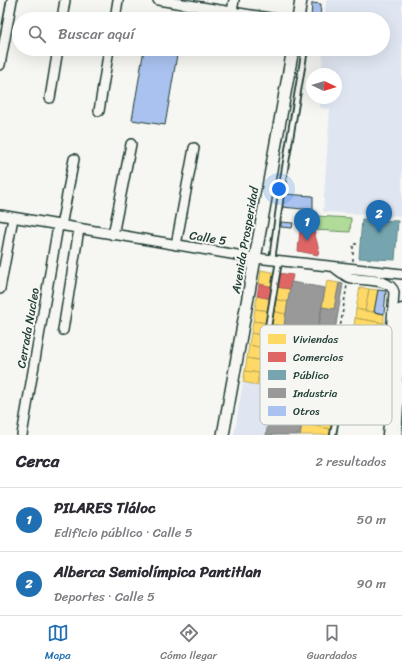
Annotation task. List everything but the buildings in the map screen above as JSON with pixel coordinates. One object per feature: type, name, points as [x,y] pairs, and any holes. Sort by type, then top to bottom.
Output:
[{"type":"main road","points":[[392,406],[402,311]]},
{"type":"main road","points":[[389,435],[390,425]]},
{"type":"street","points":[[0,65],[12,0]]},
{"type":"street","points":[[63,12],[66,0]]},
{"type":"street","points":[[116,12],[118,0]]},
{"type":"street","points":[[158,0],[232,12],[234,0]]},
{"type":"street","points":[[299,12],[301,0]]},
{"type":"street","points":[[50,98],[57,56]]},
{"type":"street","points":[[99,111],[108,56]]},
{"type":"street","name":"Avenida Prosperidad","points":[[223,435],[292,56]]},
{"type":"street","points":[[113,235],[131,144]]},
{"type":"street","points":[[176,245],[194,148]]},
{"type":"street","name":"Cerrada Nucleo","points":[[22,435],[60,226],[74,159]]},
{"type":"street","name":"Calle 5","points":[[0,215],[255,258],[334,267],[387,284],[393,288],[392,325]]},
{"type":"street","points":[[0,290],[13,218]]},
{"type":"street","points":[[63,330],[80,229]]},
{"type":"street","name":"Calle 5","points":[[350,273],[402,274]]},
{"type":"street","name":"Calle 5","points":[[388,425],[389,435]]},
{"type":"lane","points":[[267,325],[276,261],[282,186],[304,56]]},
{"type":"lane","points":[[399,435],[402,384]]},
{"type":"lane","points":[[333,435],[335,425]]},
{"type":"path","points":[[341,325],[350,273],[353,244],[360,244]]},
{"type":"shaded area","points":[[326,0],[402,0],[402,216],[323,212],[330,109],[320,108],[320,104],[342,104],[342,68],[322,68],[323,56],[390,56],[390,12],[325,12]]},
{"type":"shaded area","points":[[243,382],[260,385],[260,425],[268,425],[266,435],[234,435]]},
{"type":"green space","points":[[315,216],[351,218],[350,232],[314,230]]},
{"type":"place","name":"Alberca Semiolímpica Pantitlan","points":[[379,233]]},
{"type":"place","name":"PILARES Tláloc","points":[[307,241]]}]
